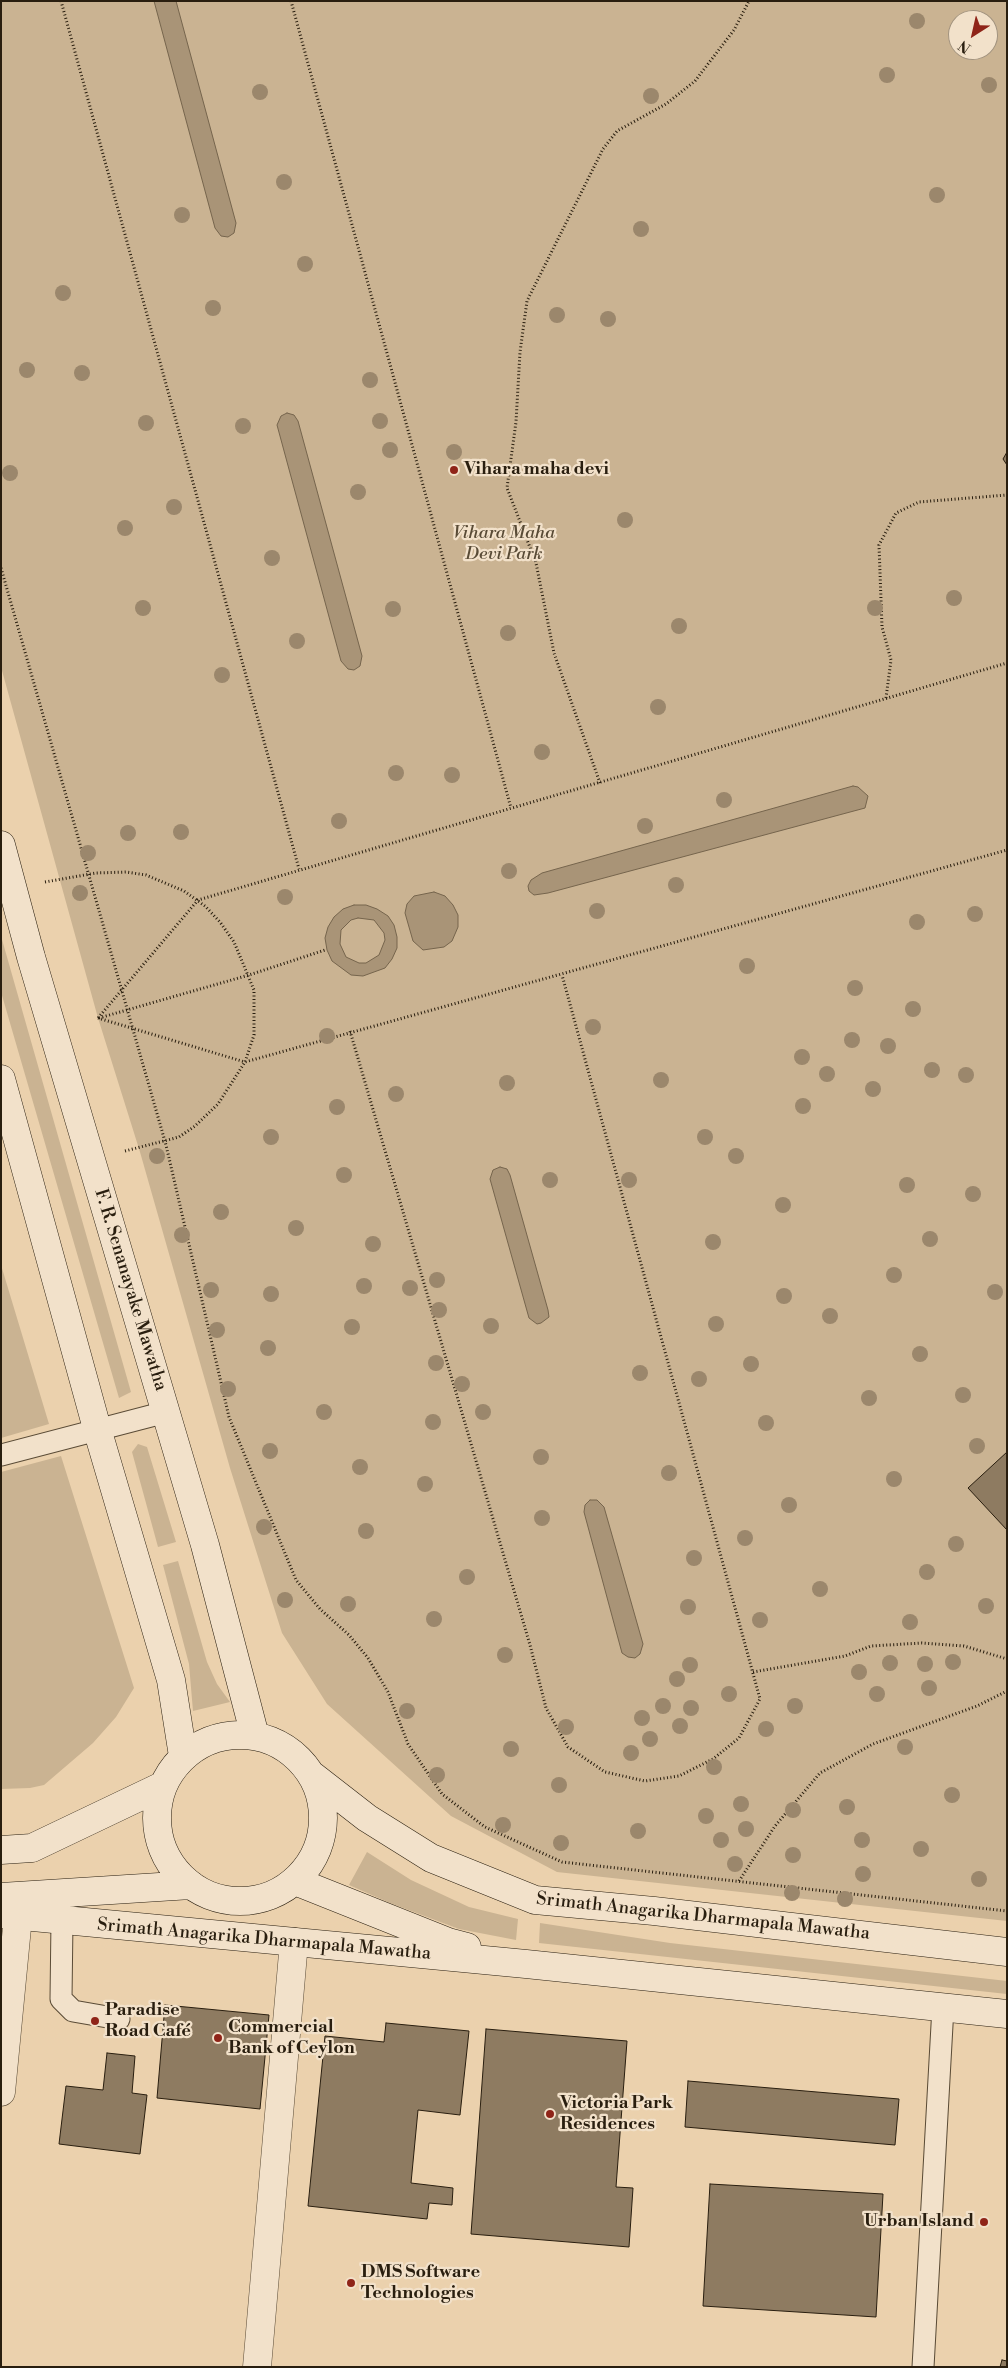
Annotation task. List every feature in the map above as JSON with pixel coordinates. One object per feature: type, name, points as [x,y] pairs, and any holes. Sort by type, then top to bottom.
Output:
[{"type":"main road","name":"F. R. Senanayake Mawatha","points":[[1,845],[205,1546],[255,1736]]},
{"type":"main road","points":[[1,1079],[98,1432],[171,1680],[183,1756]]},
{"type":"main road","points":[[230,1735],[255,1736],[278,1744],[291,1753],[313,1776],[321,1797],[324,1821],[320,1844],[310,1864],[295,1881],[276,1893],[254,1900],[232,1901],[210,1896],[190,1885],[172,1866],[160,1840],[156,1813],[162,1786],[171,1770],[183,1756],[204,1742],[230,1735]]},
{"type":"main road","name":"Srimath Anagarika Dharmapala Mawatha","points":[[313,1776],[368,1818],[431,1858],[534,1900],[730,1920],[1007,1952]]},
{"type":"main road","points":[[1,1850],[32,1848],[162,1786]]},
{"type":"main road","name":"Srimath Anagarika Dharmapala Mawatha","points":[[295,1881],[448,1942],[526,1964]]},
{"type":"main road","name":"Srimath Anagarika Dharmapala Mawatha","points":[[7,1909],[190,1885]]},
{"type":"main road","points":[[1,2092],[7,1909]]},
{"type":"main road","name":"Srimath Anagarika Dharmapala Mawatha","points":[[7,1909],[62,1921],[526,1964],[1007,2014]]},
{"type":"main road","points":[[257,2367],[294,1942]]},
{"type":"lane","points":[[1,1455],[98,1432],[166,1412]]},
{"type":"lane","points":[[62,1921],[61,1998],[73,2011],[119,2019]]},
{"type":"lane","points":[[923,2367],[943,2008]]},
{"type":"path","points":[[61,1],[298,869]]},
{"type":"path","points":[[291,1],[512,808]]},
{"type":"path","points":[[600,782],[554,653],[536,563],[507,488],[516,422],[520,352],[527,301],[603,149],[617,131],[666,104],[695,81],[734,30],[750,1]]},
{"type":"path","points":[[886,698],[891,660],[882,627],[879,545],[896,513],[919,502],[1007,495]]},
{"type":"path","points":[[1,568],[164,1141],[229,1417],[296,1580],[368,1658],[388,1692],[408,1744],[442,1794],[486,1827],[562,1862],[1007,1911]]},
{"type":"path","points":[[98,1018],[198,900],[298,869],[1007,663]]},
{"type":"path","points":[[98,1018],[245,1062],[350,1031],[562,975],[1007,850]]},
{"type":"path","points":[[13,889],[87,874],[126,872],[146,875],[168,882],[198,900],[220,922],[234,942],[254,990],[254,1035],[245,1062],[218,1104],[207,1117],[179,1137],[92,1162]]},
{"type":"path","points":[[98,1018],[249,976],[325,950]]},
{"type":"path","points":[[350,1031],[530,1645],[546,1708],[568,1747],[605,1772],[645,1781],[679,1776],[713,1759],[739,1738],[760,1699],[562,975]]},
{"type":"path","points":[[753,1672],[845,1656],[871,1646],[914,1643],[964,1646],[1007,1660]]},
{"type":"path","points":[[730,1920],[739,1881],[775,1826],[820,1774],[873,1744],[977,1706],[1007,1691]]},
{"type":"green space","name":"Vihara Maha Devi Park","points":[[1,1],[1007,1],[1007,1921],[557,1872],[451,1816],[327,1704],[282,1633],[230,1468],[140,1152],[98,1018],[1,667]]},
{"type":"green space","points":[[1,936],[131,1392],[119,1398],[1,992]]},
{"type":"green space","points":[[1,1265],[49,1424],[1,1438]]},
{"type":"green space","points":[[138,1444],[147,1447],[176,1542],[158,1547],[132,1452]]},
{"type":"green space","points":[[61,1456],[134,1688],[116,1717],[93,1743],[44,1785],[30,1788],[1,1789],[1,1472]]},
{"type":"green space","points":[[178,1561],[207,1662],[217,1684],[230,1702],[193,1711],[189,1664],[163,1565]]},
{"type":"green space","points":[[367,1852],[411,1880],[469,1907],[518,1919],[516,1940],[459,1929],[349,1885]]},
{"type":"green space","points":[[540,1923],[670,1943],[1007,1981],[1007,1994],[539,1943]]},
{"type":"shaded area","points":[[154,1],[176,1],[236,223],[234,233],[228,237],[221,236],[215,228]]},
{"type":"shaded area","points":[[287,413],[294,415],[298,421],[362,656],[360,666],[354,670],[348,669],[341,661],[277,425],[281,416]]},
{"type":"shaded area","points":[[853,786],[858,787],[868,796],[865,808],[548,893],[534,895],[529,891],[528,886],[531,880],[542,873]]},
{"type":"shaded area","points":[[434,892],[445,896],[453,905],[458,915],[458,927],[452,941],[444,947],[423,950],[413,941],[405,913],[407,904],[414,896]]},
{"type":"shaded area","points":[[354,905],[366,905],[388,916],[394,925],[397,948],[385,968],[363,976],[351,975],[332,961],[327,950],[325,938],[328,927],[334,917],[343,909]],"holes":[[[358,918],[374,920],[384,933],[385,940],[379,955],[366,963],[359,963],[346,957],[340,944],[341,930],[351,920]]]},
{"type":"shaded area","points":[[500,1167],[507,1169],[510,1175],[548,1310],[549,1317],[537,1324],[529,1318],[490,1179],[493,1170]]},
{"type":"shaded area","points":[[590,1500],[597,1500],[604,1507],[643,1644],[640,1654],[635,1658],[628,1657],[622,1653],[584,1512],[585,1505]]},
{"type":"building","points":[[1007,452],[1007,465],[1003,459]]},
{"type":"building","points":[[1007,1452],[1007,1530],[968,1488]]},
{"type":"building","points":[[165,2005],[269,2015],[260,2109],[157,2098]]},
{"type":"building","points":[[386,2023],[469,2031],[460,2115],[418,2110],[411,2183],[453,2188],[452,2205],[429,2203],[427,2219],[308,2206],[325,2036],[384,2042]]},
{"type":"building","name":"Victoria Park Residences","points":[[486,2029],[627,2041],[616,2187],[633,2188],[629,2247],[471,2234]]},
{"type":"building","points":[[107,2053],[135,2056],[132,2093],[147,2095],[140,2154],[59,2144],[66,2086],[103,2090]]},
{"type":"building","points":[[688,2081],[899,2099],[895,2145],[685,2127]]},
{"type":"building","points":[[710,2184],[883,2194],[876,2317],[703,2306]]},
{"type":"building","points":[[1002,2360],[1007,2361],[1007,2367],[1000,2367]]},
{"type":"place","name":"Vihara maha devi","points":[[454,470]]},
{"type":"place","name":"Paradise Road Café","points":[[95,2021]]},
{"type":"place","name":"Commercial Bank of Ceylon","points":[[218,2038]]},
{"type":"place","name":"Victoria Park Residences","points":[[550,2114]]},
{"type":"place","name":"Urban Island","points":[[984,2222]]},
{"type":"place","name":"DMS Software Technologies","points":[[351,2283]]}]
